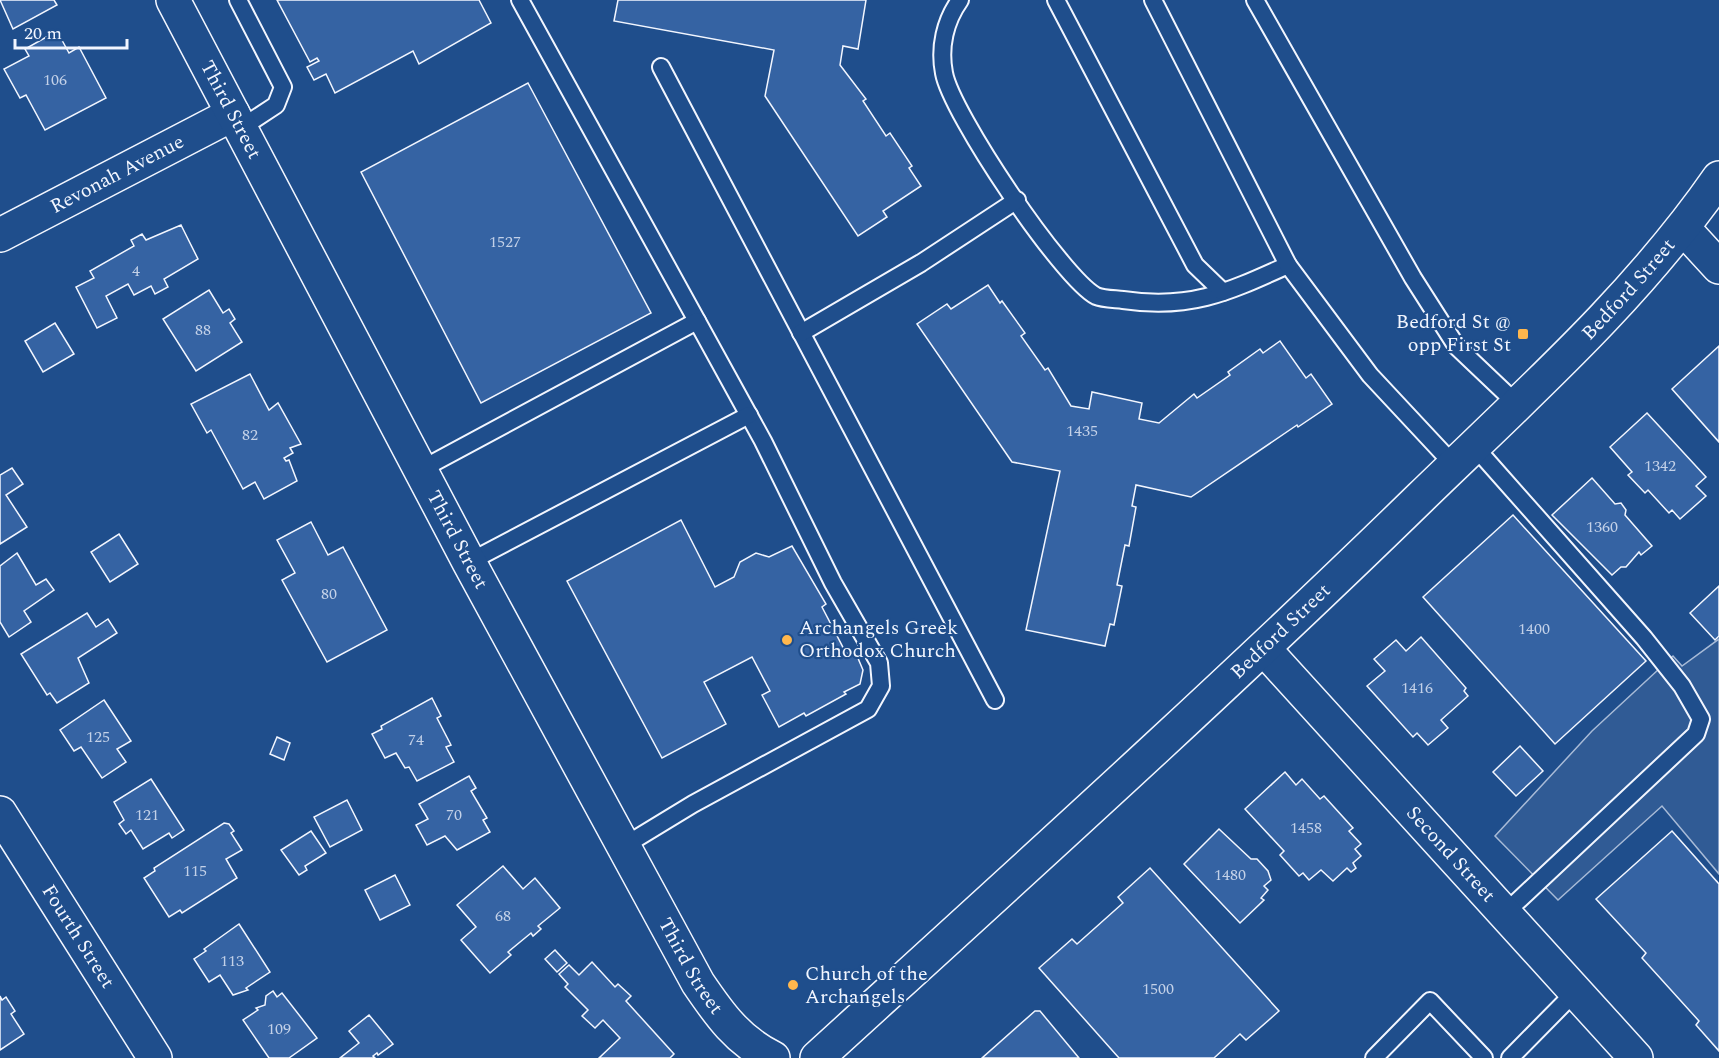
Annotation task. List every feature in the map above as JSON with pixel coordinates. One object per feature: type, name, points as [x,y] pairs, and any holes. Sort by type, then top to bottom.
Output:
[{"type":"street","name":"Third Street","points":[[173,0],[469,562],[698,983],[727,1025],[744,1041],[772,1058]]},
{"type":"street","name":"Revonah Avenue","points":[[0,235],[237,121]]},
{"type":"street","name":"Bedford Street","points":[[817,1058],[1265,650],[1464,456],[1621,299],[1684,229],[1719,178]]},
{"type":"street","points":[[1684,229],[1719,267]]},
{"type":"street","name":"Second Street","points":[[1265,650],[1636,1058]]},
{"type":"street","name":"Fourth Street","points":[[0,813],[155,1058]]},
{"type":"lane","points":[[237,121],[276,105],[283,87],[238,0]]},
{"type":"lane","points":[[520,0],[749,415],[833,583],[879,663],[881,686],[868,709],[693,804],[624,846]]},
{"type":"lane","points":[[960,0],[950,15],[943,42],[944,74],[972,137],[1068,273],[1097,296],[1141,303],[1194,301],[1223,292],[1288,264]]},
{"type":"lane","points":[[1056,0],[1195,265],[1223,292]]},
{"type":"lane","points":[[1153,0],[1288,264],[1370,375],[1464,456],[1644,638],[1682,686],[1701,719],[1696,734],[1505,913]]},
{"type":"lane","points":[[1255,0],[1413,278],[1457,347],[1517,404]]},
{"type":"lane","points":[[662,66],[996,700]]},
{"type":"lane","points":[[801,333],[921,263],[1017,200]]},
{"type":"lane","points":[[420,470],[697,321]]},
{"type":"lane","points":[[469,562],[749,415]]},
{"type":"lane","points":[[1510,1058],[1576,991]]},
{"type":"lane","points":[[1374,1058],[1430,1001],[1484,1058]]},
{"type":"shaded area","points":[[1719,639],[1719,874],[1662,806],[1558,900],[1495,836],[1592,731],[1673,656],[1682,666]]},
{"type":"building","points":[[0,0],[54,0],[57,5],[13,29]]},
{"type":"building","points":[[277,0],[479,0],[491,23],[419,64],[413,51],[335,93],[326,74],[314,80],[307,67],[319,61],[317,58],[310,62]]},
{"type":"building","points":[[618,0],[866,0],[858,49],[843,46],[840,65],[866,99],[863,101],[886,136],[890,133],[912,166],[909,168],[921,186],[883,211],[887,217],[858,236],[765,96],[774,50],[614,21]]},
{"type":"building","points":[[57,31],[69,53],[79,47],[106,98],[45,130],[26,95],[20,98],[4,69],[29,56],[25,49]]},
{"type":"building","points":[[528,83],[651,313],[481,403],[361,172]]},
{"type":"building","points":[[181,225],[198,259],[164,279],[168,287],[155,294],[151,286],[134,295],[128,284],[106,296],[117,318],[97,328],[76,287],[94,278],[90,271],[134,246],[131,240],[142,234],[146,240]]},
{"type":"building","points":[[988,285],[1025,333],[1021,336],[1045,370],[1048,368],[1071,406],[1089,409],[1092,392],[1142,403],[1139,419],[1159,423],[1194,394],[1197,398],[1230,375],[1228,372],[1260,349],[1263,353],[1280,341],[1306,378],[1311,374],[1332,404],[1191,497],[1136,485],[1132,506],[1136,507],[1129,546],[1125,545],[1117,585],[1122,586],[1114,625],[1110,624],[1105,646],[1026,630],[1060,471],[1012,462],[917,324],[947,304],[951,309]]},
{"type":"building","points":[[209,290],[223,313],[229,309],[235,319],[230,323],[242,342],[196,371],[163,319]]},
{"type":"building","points":[[55,323],[74,354],[43,372],[25,341]]},
{"type":"building","points":[[1719,346],[1719,442],[1672,389]]},
{"type":"building","points":[[250,374],[269,410],[278,403],[301,444],[290,448],[293,453],[284,458],[286,461],[289,460],[297,481],[264,499],[255,482],[243,489],[211,430],[207,433],[191,404]]},
{"type":"building","points":[[1647,413],[1706,477],[1696,486],[1706,496],[1680,519],[1672,510],[1669,513],[1648,490],[1645,493],[1628,475],[1632,472],[1610,447]]},
{"type":"building","points":[[12,468],[23,484],[6,495],[27,527],[0,544],[0,475]]},
{"type":"building","points":[[1592,478],[1615,504],[1621,503],[1626,510],[1625,515],[1652,546],[1641,555],[1639,552],[1626,567],[1621,567],[1612,575],[1552,515]]},
{"type":"building","points":[[1513,515],[1646,661],[1555,744],[1423,597]]},
{"type":"building","points":[[681,520],[715,587],[734,577],[740,562],[756,553],[769,557],[792,546],[826,604],[822,607],[846,653],[857,656],[863,670],[860,684],[806,716],[804,713],[779,727],[762,695],[770,691],[752,657],[704,682],[726,724],[662,758],[567,581]]},
{"type":"building","points":[[311,522],[328,555],[343,547],[387,630],[327,662],[282,580],[295,573],[277,540]]},
{"type":"building","points":[[119,534],[138,564],[110,582],[91,552]]},
{"type":"building","points":[[17,553],[36,585],[46,579],[54,590],[24,611],[31,622],[9,637],[0,622],[0,566]]},
{"type":"building","points":[[1719,586],[1719,636],[1715,640],[1690,613]]},
{"type":"building","points":[[87,613],[96,627],[108,619],[117,633],[78,658],[89,683],[57,703],[50,693],[47,695],[21,654]]},
{"type":"building","points":[[1421,637],[1466,688],[1464,691],[1468,696],[1441,720],[1448,728],[1428,745],[1417,733],[1413,737],[1367,686],[1385,671],[1374,659],[1396,640],[1406,651]]},
{"type":"building","points":[[432,698],[441,716],[437,718],[451,745],[446,747],[454,762],[417,781],[409,767],[405,768],[396,753],[385,758],[372,734],[382,729],[381,726]]},
{"type":"building","points":[[104,700],[131,741],[117,749],[126,762],[102,778],[81,747],[74,751],[60,730]]},
{"type":"building","points":[[277,737],[290,743],[284,760],[270,754]]},
{"type":"building","points":[[1520,746],[1543,771],[1516,796],[1493,772]]},
{"type":"building","points":[[1285,772],[1296,785],[1302,779],[1320,799],[1324,796],[1353,828],[1349,831],[1361,844],[1355,849],[1361,856],[1353,863],[1356,868],[1351,872],[1347,868],[1333,881],[1321,870],[1309,880],[1303,873],[1299,876],[1280,855],[1284,851],[1245,809]]},
{"type":"building","points":[[469,776],[476,788],[471,791],[487,818],[483,820],[490,832],[457,850],[445,836],[427,845],[416,825],[428,819],[419,804]]},
{"type":"building","points":[[151,779],[184,830],[172,838],[169,833],[143,849],[131,830],[126,834],[119,824],[124,820],[114,802]]},
{"type":"building","points":[[347,800],[362,830],[330,847],[314,817]]},
{"type":"building","points":[[224,823],[229,824],[234,831],[231,833],[242,850],[226,859],[237,878],[182,913],[180,910],[169,917],[144,878],[155,871],[154,868]]},
{"type":"building","points":[[1219,829],[1251,859],[1257,859],[1268,871],[1271,880],[1264,886],[1268,890],[1261,898],[1264,900],[1240,923],[1184,864]]},
{"type":"building","points":[[311,831],[326,853],[305,866],[307,870],[299,875],[281,850]]},
{"type":"building","points":[[1672,831],[1719,884],[1719,1051],[1696,1025],[1699,1021],[1642,958],[1646,953],[1596,899]]},
{"type":"building","points":[[503,866],[523,889],[535,878],[560,908],[538,926],[541,929],[533,936],[531,933],[508,952],[511,955],[490,973],[461,940],[476,927],[457,905]]},
{"type":"building","points":[[1150,868],[1279,1011],[1246,1040],[1240,1034],[1214,1058],[1119,1058],[1039,968],[1072,939],[1077,944],[1123,903],[1118,897]]},
{"type":"building","points":[[395,875],[410,905],[380,920],[365,890]]},
{"type":"building","points":[[239,924],[270,972],[246,988],[248,990],[233,995],[220,975],[209,982],[194,959]]},
{"type":"building","points":[[555,950],[567,963],[557,972],[545,959]]},
{"type":"building","points":[[592,962],[615,987],[618,984],[631,996],[626,1001],[674,1054],[670,1058],[599,1058],[620,1038],[603,1020],[595,1028],[582,1016],[588,1010],[565,987],[568,984],[559,974],[569,965],[579,975]]},
{"type":"building","points":[[273,991],[277,997],[282,993],[317,1038],[289,1058],[269,1058],[243,1020],[258,1010],[256,1008],[265,1005],[266,996]]},
{"type":"building","points":[[0,996],[2,1000],[6,997],[15,1011],[11,1014],[24,1034],[0,1050]]},
{"type":"building","points":[[1035,1011],[1040,1011],[1079,1058],[982,1058]]},
{"type":"building","points":[[369,1015],[393,1044],[373,1056],[375,1058],[340,1058],[359,1043],[349,1031]]},
{"type":"place","name":"Bedford St @ opp First St","points":[[1523,334]]},
{"type":"place","name":"Archangels Greek Orthodox Church","points":[[787,640]]},
{"type":"place","name":"Church of the Archangels","points":[[793,985]]}]
